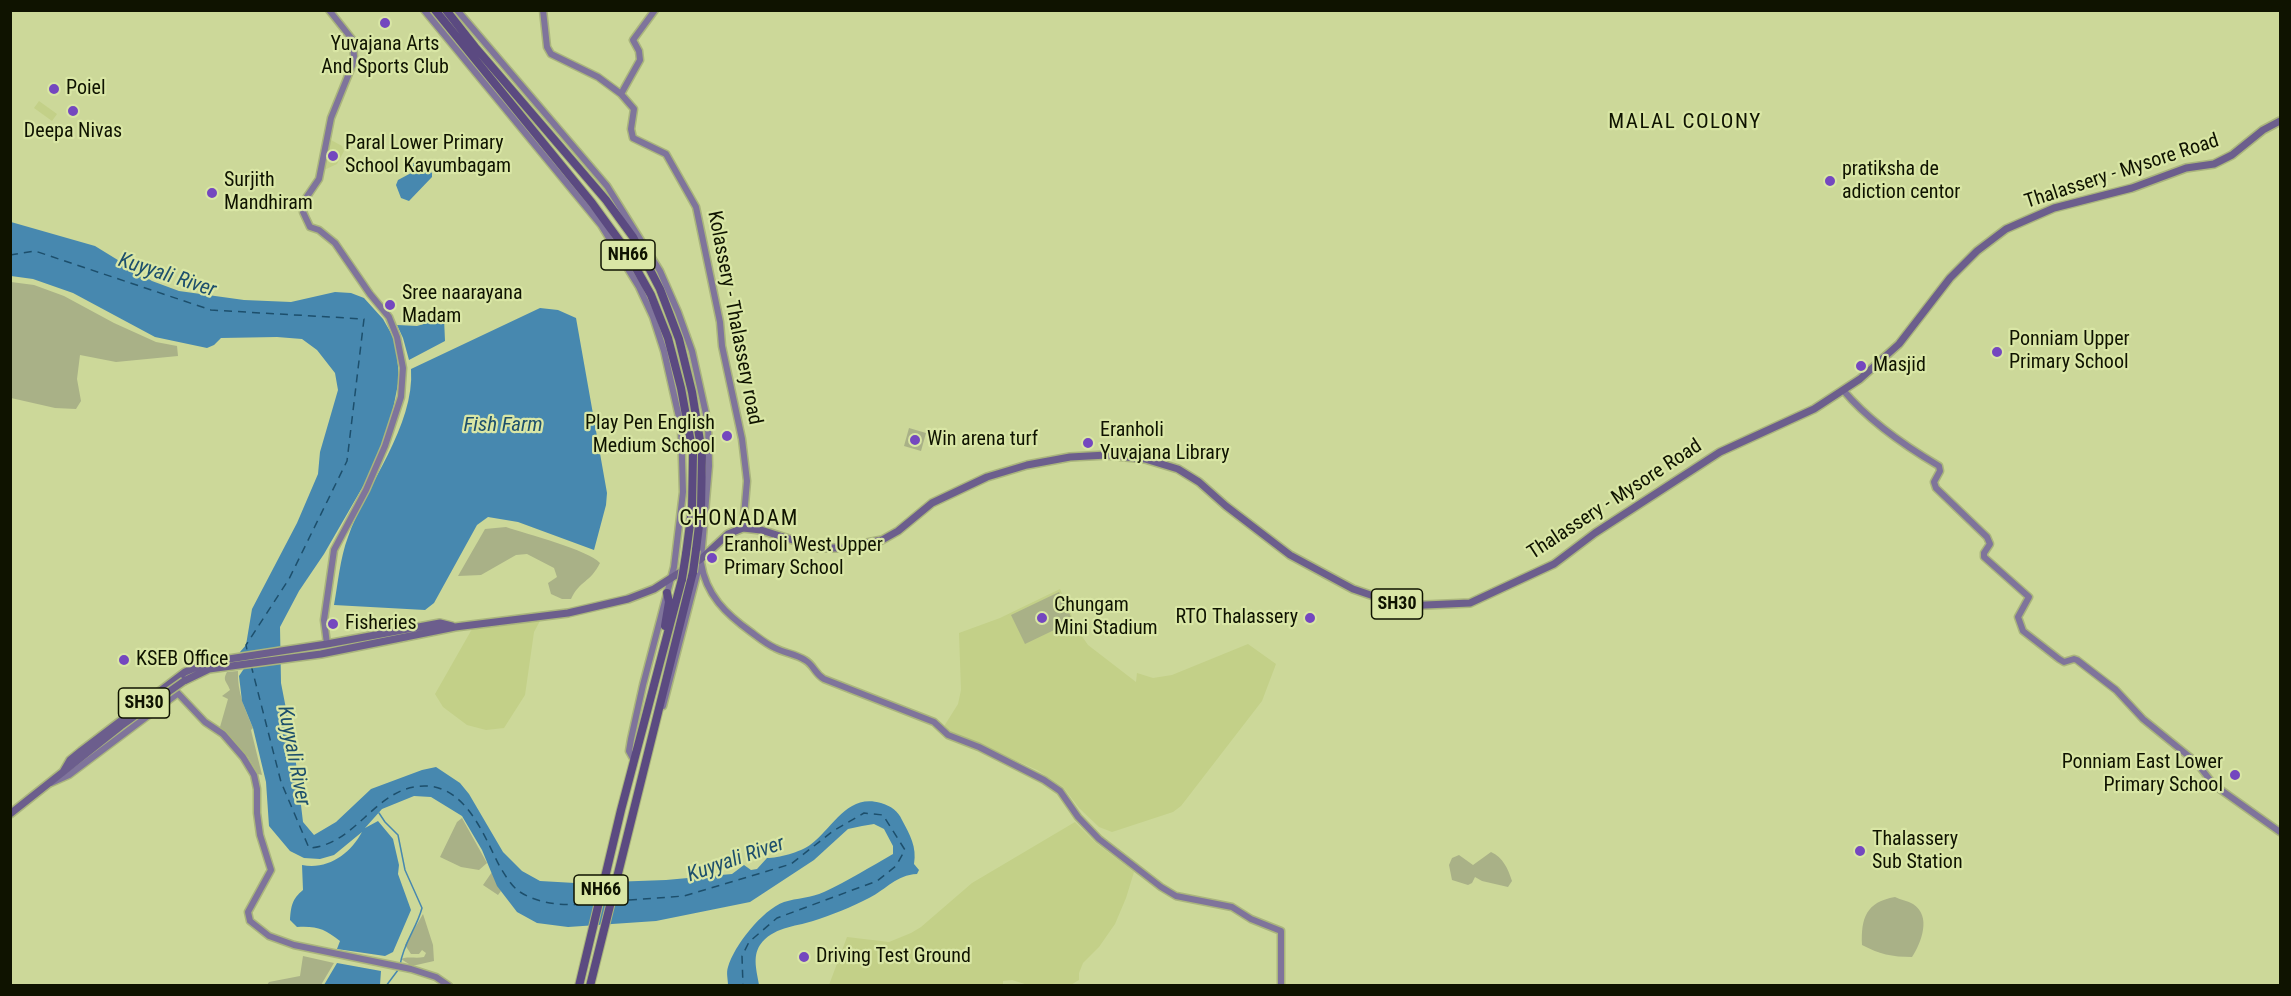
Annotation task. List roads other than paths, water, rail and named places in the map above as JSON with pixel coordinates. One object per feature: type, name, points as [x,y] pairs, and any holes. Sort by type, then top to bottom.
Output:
[{"type":"highway","name":"NH66","points":[[435,10],[592,203],[624,247],[651,295],[668,338],[681,388],[693,454],[692,509],[682,579],[621,810],[579,985]]},
{"type":"highway","name":"NH66","points":[[446,10],[474,47],[606,200],[633,237],[656,281],[679,339],[692,392],[702,453],[701,509],[693,572],[590,986]]},
{"type":"highway","points":[[666,639],[664,626],[669,602],[667,593]]},
{"type":"highway","points":[[681,620],[693,594]]},
{"type":"main road","name":"Thalassery - Mysore Road","points":[[743,528],[761,530],[818,548],[859,545],[882,540],[898,531],[932,504],[987,477],[1027,465],[1070,457],[1107,455],[1145,459],[1178,469],[1199,482],[1234,513],[1290,555],[1353,589],[1403,606],[1470,603],[1554,564],[1595,533],[1720,452],[1814,409],[1860,379],[1899,344],[1950,278],[1977,251],[2006,229],[2054,208],[2132,188],[2186,168],[2214,164],[2280,121]]},
{"type":"main road","points":[[329,648],[455,627],[568,612],[628,599],[654,589],[701,560],[728,534],[743,528]]},
{"type":"main road","name":"SH30","points":[[63,772],[70,760],[81,751],[189,669],[209,662],[282,650],[329,648]]},
{"type":"main road","name":"SH30","points":[[10,814],[46,784],[184,681],[209,669],[321,654],[329,648]]},
{"type":"street","points":[[329,10],[352,39],[354,56],[331,118],[319,179],[306,198],[303,212],[310,227],[319,230],[335,243],[389,318],[398,337],[403,378],[401,397],[379,461],[334,550],[324,614],[329,648]]},
{"type":"street","points":[[424,10],[601,225],[618,251],[653,317],[664,351],[681,426],[683,458],[681,516],[671,578],[631,739],[629,751],[634,760]]},
{"type":"street","points":[[457,10],[607,186],[642,238],[665,282],[692,351],[708,423],[709,466],[701,560],[659,724],[647,756]]},
{"type":"street","name":"Kolassery - Thalassery road","points":[[543,10],[547,47],[550,54],[598,77],[621,94],[634,109],[631,129],[633,138],[666,154],[696,207],[742,439],[747,481],[743,528]]},
{"type":"street","points":[[621,94],[640,60],[639,51],[633,40],[655,10]]},
{"type":"street","points":[[1843,390],[1856,405],[1886,429],[1939,466],[1940,471],[1934,482],[1936,488],[1987,537],[1990,544],[1984,553],[1986,559],[2029,597],[2018,617],[2023,631],[2064,662],[2077,660],[2116,690],[2161,735],[2196,762],[2214,785],[2280,832]]},
{"type":"street","points":[[701,560],[704,578],[718,605],[772,647],[803,658],[812,666],[815,673],[824,679],[934,722],[948,735],[979,747],[1044,780],[1060,791],[1078,817],[1119,856],[1176,896],[1232,907],[1251,919],[1281,931],[1281,986]]},
{"type":"street","points":[[169,683],[205,722],[223,734],[243,757],[254,775],[260,835],[271,870],[248,912],[250,921],[269,936],[294,945],[395,964],[436,976],[448,986]]},
{"type":"street","points":[[46,784],[69,775],[177,694]]},
{"type":"water","points":[[413,163],[418,163],[432,173],[432,177],[409,201],[401,198],[396,185],[398,180],[413,172]]},
{"type":"water","name":"Kuyyali River","points":[[11,222],[95,246],[152,281],[179,291],[244,300],[291,302],[335,292],[351,293],[364,298],[383,319],[396,342],[399,379],[391,419],[373,469],[324,554],[299,591],[280,627],[281,683],[295,755],[303,822],[314,835],[336,822],[371,789],[436,767],[460,783],[469,794],[503,852],[522,871],[540,881],[575,883],[592,880],[611,882],[666,880],[732,874],[744,865],[751,870],[757,869],[767,858],[806,848],[850,807],[869,801],[888,806],[900,817],[912,841],[915,852],[914,864],[919,870],[917,874],[897,880],[849,908],[771,934],[760,945],[756,954],[759,985],[728,985],[727,969],[736,949],[767,913],[784,902],[824,892],[893,854],[893,846],[884,829],[874,824],[848,829],[814,860],[750,902],[656,921],[568,927],[537,923],[517,912],[497,886],[482,850],[462,816],[431,797],[414,796],[382,809],[365,828],[378,821],[393,839],[399,865],[398,874],[411,910],[393,952],[385,956],[337,949],[340,941],[325,931],[310,927],[297,927],[290,920],[290,915],[294,900],[303,890],[302,865],[321,865],[337,859],[351,847],[362,832],[334,855],[320,859],[304,858],[290,851],[269,826],[266,782],[253,728],[242,701],[239,676],[245,667],[240,652],[246,645],[252,609],[297,523],[318,474],[320,452],[338,390],[335,373],[317,350],[302,339],[221,338],[207,348],[155,337],[73,293],[33,279],[11,276]]},
{"type":"water","name":"Fish Farm","points":[[540,308],[558,310],[576,318],[607,493],[594,550],[518,522],[488,517],[477,525],[434,603],[425,610],[334,605],[345,545],[356,517],[398,433],[410,390],[411,369]]},
{"type":"water","points":[[444,318],[445,341],[409,360],[397,325],[417,326]]},
{"type":"water","points":[[337,963],[381,971],[380,985],[324,985]]},
{"type":"waterway","points":[[379,813],[398,835],[405,870],[422,908],[404,949],[400,965]]},
{"type":"waterway","points":[[386,986],[398,970]]},
{"type":"place","name":"Yuvajana Arts And Sports Club","points":[[385,23]]},
{"type":"place","name":"Poiel","points":[[54,89]]},
{"type":"place","name":"Deepa Nivas","points":[[73,111]]},
{"type":"place","name":"Paral Lower Primary School Kavumbagam","points":[[333,156]]},
{"type":"place","name":"pratiksha de adiction centor","points":[[1830,181]]},
{"type":"place","name":"Surjith Mandhiram","points":[[212,193]]},
{"type":"place","name":"Sree naarayana Madam","points":[[390,305]]},
{"type":"place","name":"Ponniam Upper Primary School","points":[[1997,352]]},
{"type":"place","name":"Masjid","points":[[1861,366]]},
{"type":"place","name":"Play Pen English Medium School","points":[[727,436]]},
{"type":"place","name":"Win arena turf","points":[[915,440]]},
{"type":"place","name":"Eranholi Yuvajana Library","points":[[1088,443]]},
{"type":"place","name":"Eranholi West Upper Primary School","points":[[712,558]]},
{"type":"place","name":"Chungam Mini Stadium","points":[[1042,618]]},
{"type":"place","name":"RTO Thalassery","points":[[1310,618]]},
{"type":"place","name":"Fisheries","points":[[333,624]]},
{"type":"place","name":"KSEB Office","points":[[124,660]]},
{"type":"place","name":"Ponniam East Lower Primary School","points":[[2235,775]]},
{"type":"place","name":"Thalassery Sub Station","points":[[1860,851]]},
{"type":"place","name":"Driving Test Ground","points":[[804,957]]},
{"type":"district","name":"MALAL COLONY","points":[[1685,123]]},
{"type":"district","name":"CHONADAM","points":[[739,519]]}]
